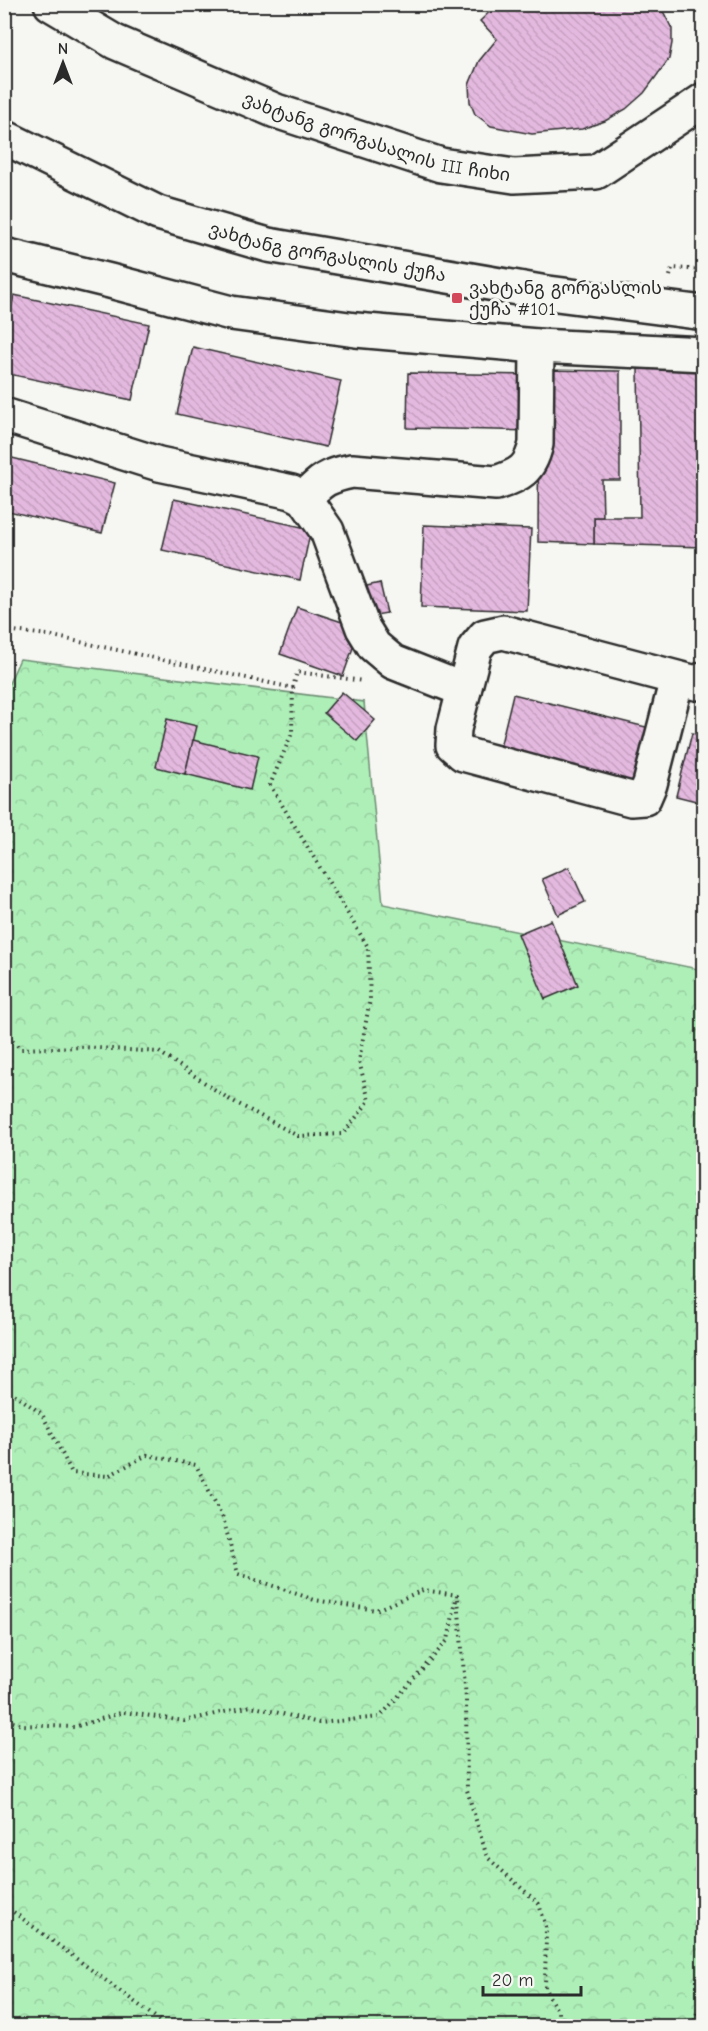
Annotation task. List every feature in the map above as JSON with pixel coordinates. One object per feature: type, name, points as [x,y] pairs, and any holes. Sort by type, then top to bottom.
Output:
[{"type":"street","name":"ვახტანგ გორგასალის III ჩიხი","points":[[51,4],[115,42],[276,111],[441,165],[514,176],[596,172],[704,100]]},
{"type":"street","name":"ვახტანგ გორგასლის ქუჩა","points":[[4,137],[158,213],[268,245],[541,292],[704,313]]},
{"type":"street","points":[[4,255],[231,313],[356,330],[537,346],[704,354]]},
{"type":"street","points":[[304,498],[330,476],[352,471],[496,483],[513,478],[526,469],[533,458],[536,444],[537,346]]},
{"type":"street","points":[[4,415],[159,464],[292,492],[304,498],[327,531],[363,628],[374,646],[393,662],[464,690]]},
{"type":"street","points":[[503,632],[690,679],[644,798],[630,799],[463,754],[453,745],[454,729],[476,648],[485,636],[503,632]]},
{"type":"path","points":[[4,630],[48,635],[293,688]]},
{"type":"path","points":[[4,1033],[21,1049],[82,1047],[159,1052],[229,1099],[298,1136],[343,1134],[369,1101],[358,1061],[370,999],[368,947],[270,785],[291,733],[293,688],[297,672],[368,682]]},
{"type":"path","points":[[4,1397],[13,1393],[42,1414],[72,1473],[108,1476],[147,1455],[196,1465],[223,1518],[238,1574],[315,1600],[376,1610],[423,1590],[457,1595]]},
{"type":"path","points":[[4,1719],[22,1725],[74,1727],[124,1712],[184,1721],[251,1706],[319,1722],[380,1717],[448,1640],[457,1595]]},
{"type":"path","points":[[457,1595],[466,1699],[467,1790],[487,1857],[539,1904],[546,1927],[545,1989],[558,2012],[559,2026]]},
{"type":"path","points":[[4,1905],[165,2026]]},
{"type":"path","points":[[693,2026],[698,2010],[704,2002]]},
{"type":"green space","points":[[20,659],[364,702],[383,904],[703,970],[703,2026],[5,2026],[5,692]]},
{"type":"building","points":[[498,4],[654,4],[664,13],[672,29],[669,59],[644,93],[626,109],[605,121],[582,129],[532,134],[491,126],[475,114],[470,102],[469,85],[479,61],[497,39],[480,21]]},
{"type":"building","points":[[14,295],[149,324],[132,400],[4,373],[4,339]]},
{"type":"building","points":[[193,347],[341,381],[326,447],[177,414]]},
{"type":"building","points":[[638,366],[704,366],[704,547],[594,544],[594,517],[640,517]]},
{"type":"building","points":[[539,370],[620,371],[620,480],[602,480],[603,517],[594,517],[594,544],[538,542]]},
{"type":"building","points":[[408,373],[534,375],[533,431],[407,428]]},
{"type":"building","points":[[4,456],[115,483],[102,533],[4,510]]},
{"type":"building","points":[[174,499],[311,529],[300,580],[162,550]]},
{"type":"building","points":[[424,525],[531,529],[527,611],[421,607]]},
{"type":"building","points":[[380,583],[387,613],[365,617],[358,588]]},
{"type":"building","points":[[297,607],[360,628],[343,676],[280,654]]},
{"type":"building","points":[[342,692],[375,720],[357,741],[324,713]]},
{"type":"building","points":[[513,694],[650,728],[634,794],[497,760]]},
{"type":"building","points":[[167,719],[197,726],[185,774],[156,767]]},
{"type":"building","points":[[692,733],[704,736],[704,803],[676,796]]},
{"type":"building","points":[[193,740],[258,756],[250,790],[185,774]]},
{"type":"building","points":[[569,867],[585,902],[558,915],[542,879]]},
{"type":"building","points":[[551,920],[578,985],[545,999],[518,934]]},
{"type":"place","name":"ვახტანგ გორგასლის ქუჩა #101","points":[[457,298]]}]
